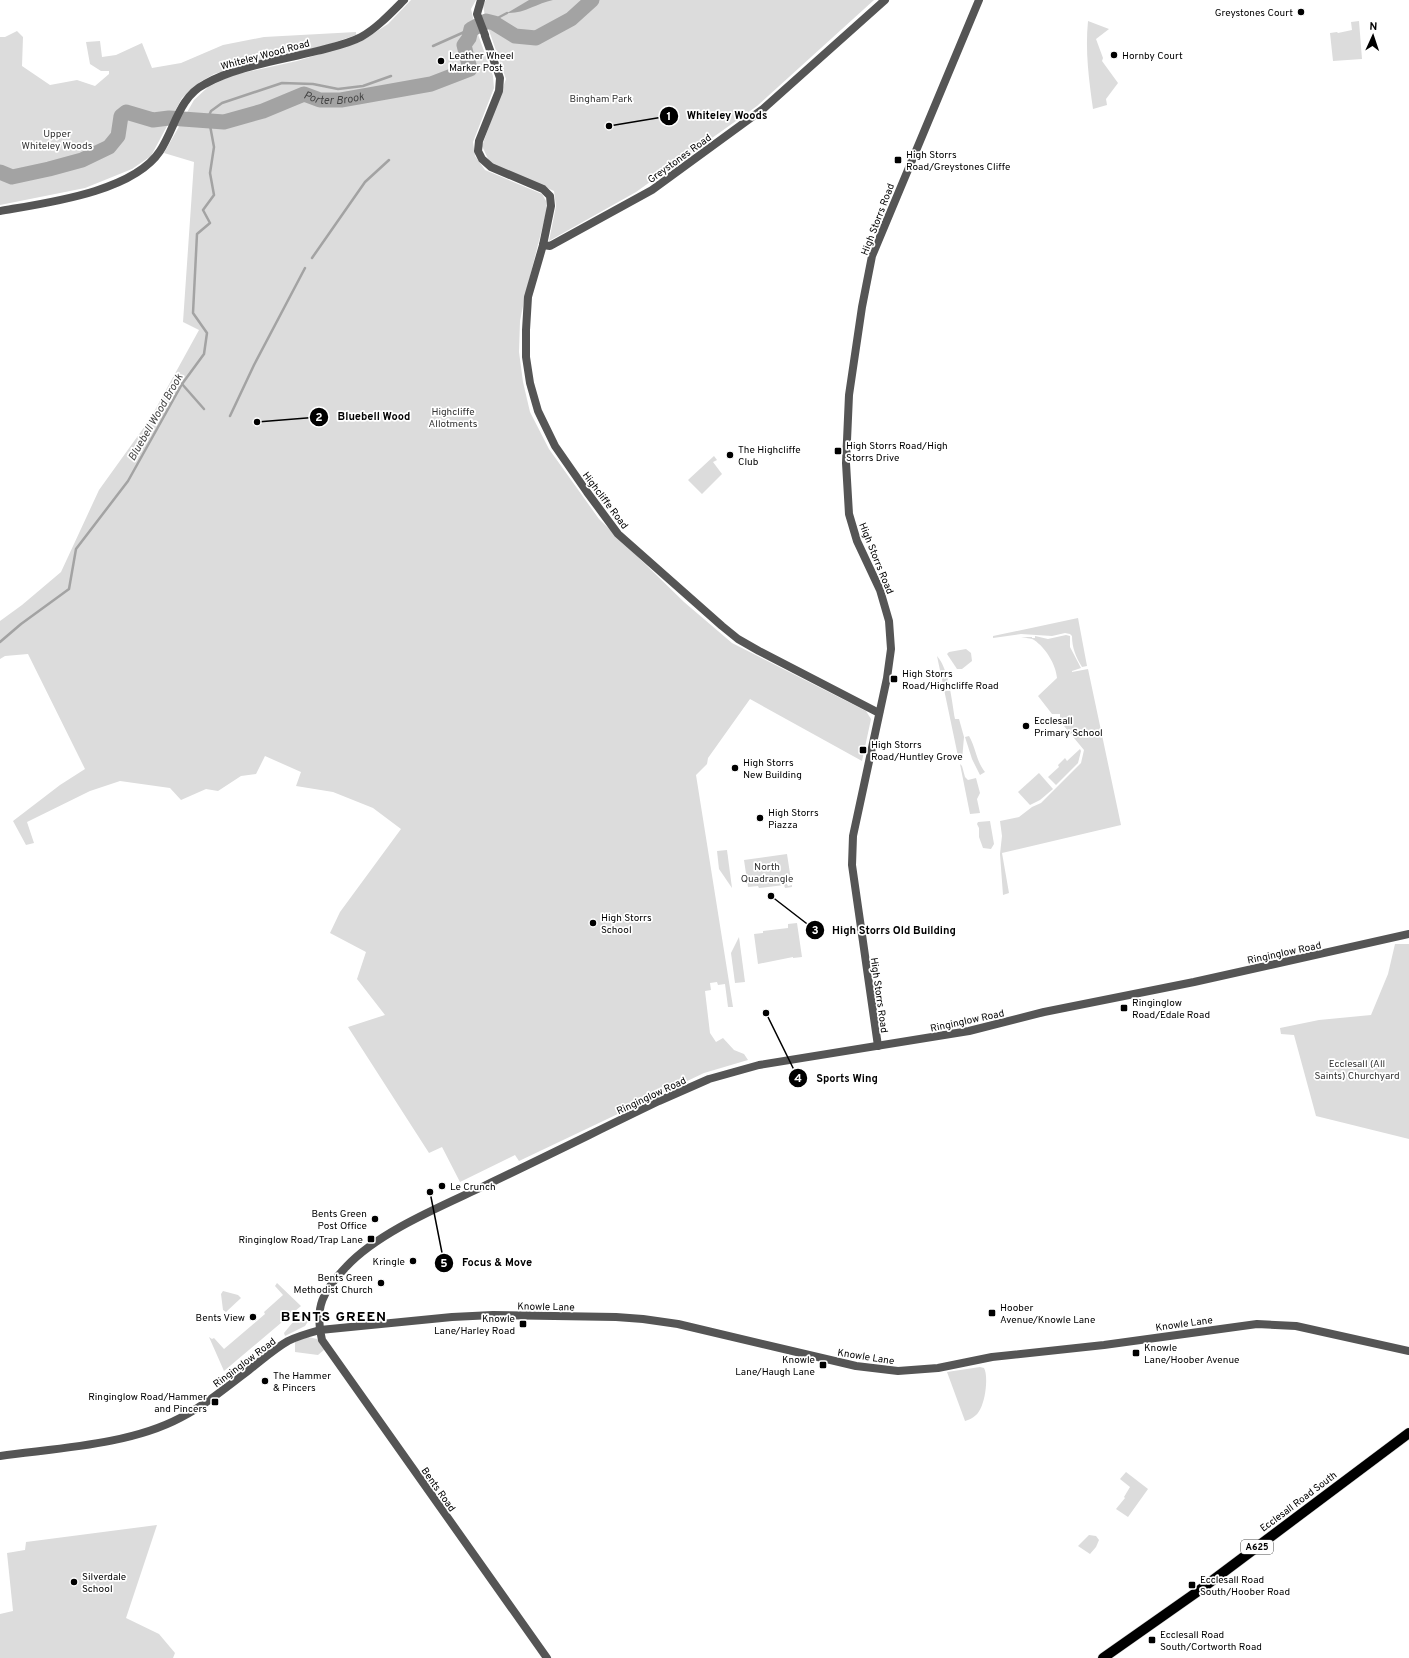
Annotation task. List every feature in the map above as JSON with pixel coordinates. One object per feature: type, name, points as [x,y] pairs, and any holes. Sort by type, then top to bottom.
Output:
[{"type":"main road","name":"Ecclesall Road South","points":[[1103,1658],[1191,1596],[1409,1433]]},
{"type":"street","name":"Whiteley Wood Road","points":[[0,211],[72,198],[125,178],[148,165],[160,152],[178,114],[189,97],[203,85],[220,76],[355,40],[374,28],[404,0]]},
{"type":"street","name":"Highcliffe Road","points":[[480,0],[477,14],[500,78],[498,90],[479,141],[478,150],[482,159],[491,167],[543,189],[550,196],[551,206],[543,245],[528,297],[526,357],[530,384],[538,411],[555,446],[586,492],[618,534],[738,639],[880,713]]},
{"type":"street","name":"Greystones Road","points":[[543,245],[550,246],[606,217],[658,185],[763,109],[885,0]]},
{"type":"street","name":"High Storrs Road","points":[[878,1046],[852,865],[852,850],[853,836],[890,661],[890,629],[885,604],[857,541],[849,514],[846,463],[849,390],[862,307],[872,256],[979,0]]},
{"type":"street","name":"Ringinglow Road","points":[[0,1456],[110,1441],[154,1430],[180,1418],[208,1401],[289,1340],[320,1330],[318,1321],[319,1310],[323,1298],[346,1267],[373,1244],[416,1219],[659,1101],[709,1079],[759,1065],[969,1031],[1044,1012],[1190,983],[1409,934]]},
{"type":"street","name":"Knowle Lane","points":[[320,1330],[452,1317],[493,1315],[643,1318],[678,1324],[856,1366],[898,1371],[938,1368],[992,1357],[1104,1345],[1257,1324],[1296,1326],[1409,1351]]},
{"type":"street","name":"Bents Road","points":[[320,1330],[322,1340],[332,1355],[547,1658]]},
{"type":"green space","name":"Highcliffe Allotments","points":[[411,0],[476,0],[471,9],[475,26],[493,76],[494,88],[473,142],[475,156],[485,170],[542,194],[546,201],[547,209],[520,321],[519,352],[523,382],[530,412],[549,449],[599,519],[684,602],[732,643],[866,711],[871,719],[862,761],[750,699],[708,758],[707,764],[696,775],[733,1007],[728,1007],[725,984],[718,985],[717,982],[710,983],[711,990],[705,991],[710,1033],[716,1042],[723,1038],[734,1050],[744,1054],[748,1060],[704,1073],[519,1161],[515,1155],[460,1182],[442,1147],[429,1153],[348,1027],[385,1015],[357,979],[366,952],[330,933],[340,912],[401,829],[373,808],[333,792],[296,786],[301,772],[265,756],[256,774],[241,776],[218,791],[206,789],[181,800],[170,788],[120,781],[90,791],[27,822],[34,843],[26,845],[13,821],[60,785],[85,769],[28,654],[5,656],[0,659],[0,621],[22,605],[61,572],[99,490],[150,419],[199,330],[183,322],[194,162],[164,153],[194,100],[208,87],[233,75],[297,61],[360,42],[388,24]]},
{"type":"green space","name":"Bingham Park","points":[[486,0],[874,0],[757,106],[636,192],[549,241],[556,206],[554,191],[490,163],[482,146],[506,79],[486,22],[483,5]]},
{"type":"green space","points":[[1088,21],[1109,29],[1096,39],[1103,58],[1102,61],[1118,83],[1106,99],[1107,105],[1093,109],[1087,54]]},
{"type":"green space","points":[[1359,21],[1362,59],[1333,61],[1330,33],[1352,30],[1351,22]]},
{"type":"green space","name":"Upper Whiteley Woods","points":[[17,31],[23,37],[22,66],[50,85],[77,80],[95,86],[109,74],[109,71],[101,71],[90,64],[86,42],[100,41],[102,57],[116,55],[142,43],[152,68],[181,63],[223,45],[264,37],[356,32],[356,35],[327,45],[214,74],[200,82],[182,98],[151,156],[132,169],[85,188],[0,205],[0,37],[5,37]]},
{"type":"green space","points":[[714,456],[717,460],[713,462],[722,474],[702,494],[688,480]]},
{"type":"green space","points":[[1078,618],[1087,666],[1082,667],[1075,652],[1072,636],[1070,634],[1065,633],[1052,636],[1021,634],[993,638],[993,636]]},
{"type":"green space","points":[[1066,635],[1070,636],[1070,647],[1081,668],[1072,672],[1088,669],[1121,825],[1002,853],[1009,893],[1003,895],[1000,854],[1002,836],[1000,821],[1019,817],[1032,807],[1041,803],[1081,763],[1084,750],[1064,726],[1069,722],[1067,718],[1061,724],[1060,714],[1052,714],[1038,696],[1057,678],[1055,668],[1043,647],[1033,639],[1021,637],[1035,638],[1035,636],[1048,639]]},
{"type":"green space","points":[[966,649],[971,653],[972,661],[962,669],[957,669],[947,654],[949,652]]},
{"type":"green space","points":[[937,656],[947,677],[955,719],[959,719],[964,737],[962,760],[959,761]]},
{"type":"green space","points":[[969,736],[985,772],[980,775],[972,759],[965,737]]},
{"type":"green space","points":[[1080,749],[1081,751],[1078,763],[1056,785],[1048,777],[1059,767],[1058,765],[1065,758],[1067,761]]},
{"type":"green space","points":[[960,764],[965,777],[968,780],[976,778],[980,793],[977,799],[980,813],[970,814]]},
{"type":"green space","points":[[1039,773],[1053,789],[1040,800],[1030,805],[1018,792]]},
{"type":"green space","points":[[990,821],[994,844],[991,849],[983,848],[979,837],[979,828],[977,824],[978,822]]},
{"type":"green space","points":[[727,850],[732,888],[719,869],[717,851]]},
{"type":"green space","name":"North Quadrangle","points":[[787,854],[791,880],[788,881],[787,884],[788,886],[792,885],[792,887],[785,888],[784,885],[759,888],[758,886],[748,887],[744,860]]},
{"type":"green space","points":[[797,923],[802,957],[793,957],[758,964],[754,934],[763,933],[763,931],[788,928],[788,924]]},
{"type":"green space","points":[[739,937],[745,982],[735,983],[731,953]]},
{"type":"green space","name":"Ecclesall (All Saints) Churchyard","points":[[1395,944],[1409,944],[1409,1139],[1316,1116],[1294,1035],[1281,1034],[1280,1028],[1319,1020],[1371,1015],[1388,974]]},
{"type":"green space","points":[[277,1283],[301,1306],[224,1371],[209,1337],[212,1339],[214,1338],[224,1349],[265,1314],[264,1312],[283,1295],[275,1286]]},
{"type":"green space","points":[[223,1291],[238,1295],[241,1298],[226,1312],[223,1310],[221,1294]]},
{"type":"green space","points":[[309,1314],[311,1317],[305,1326],[285,1336],[284,1333],[298,1316]]},
{"type":"green space","points":[[308,1337],[317,1339],[325,1349],[318,1355],[295,1352],[295,1342]]},
{"type":"green space","points":[[980,1367],[984,1368],[986,1378],[984,1399],[982,1406],[976,1415],[965,1421],[947,1372]]},
{"type":"green space","points":[[1126,1472],[1148,1489],[1128,1517],[1116,1509],[1125,1498],[1124,1497],[1130,1487],[1120,1479]]},
{"type":"green space","name":"Silverdale School","points":[[157,1525],[126,1618],[159,1634],[175,1653],[173,1658],[0,1658],[0,1614],[13,1611],[7,1553],[25,1550],[26,1542]]},
{"type":"green space","points":[[1089,1535],[1096,1536],[1099,1540],[1096,1547],[1090,1554],[1078,1546]]},
{"type":"shaded area","points":[[529,0],[553,0],[519,12],[507,13]]},
{"type":"waterway","name":"Porter Brook","points":[[0,172],[12,177],[82,160],[109,147],[118,136],[121,116],[126,112],[153,120],[169,118],[224,122],[263,111],[304,94],[320,100],[341,100],[431,84],[470,69],[464,45],[469,38],[471,29],[486,21],[494,23],[515,36],[536,38],[571,19],[592,0]]},
{"type":"waterway","points":[[490,22],[507,13]]},
{"type":"waterway","points":[[469,38],[490,27],[504,29]]},
{"type":"waterway","points":[[433,46],[471,29]]},
{"type":"waterway","points":[[207,120],[211,111],[222,103],[282,83],[313,84],[338,89],[363,86],[391,76]]},
{"type":"waterway","name":"Bluebell Wood Brook","points":[[0,642],[21,624],[69,589],[76,549],[128,481],[182,384],[204,354],[207,333],[193,313],[197,234],[210,223],[203,210],[214,195],[210,173],[214,147],[209,120]]},
{"type":"waterway","points":[[312,258],[365,182],[389,160]]},
{"type":"waterway","points":[[230,416],[254,365],[305,268]]},
{"type":"waterway","points":[[182,384],[204,409]]},
{"type":"place","name":"Greystones Court","points":[[1301,12]]},
{"type":"place","name":"Hornby Court","points":[[1114,55]]},
{"type":"place","name":"Leather Wheel Marker Post","points":[[441,61]]},
{"type":"place","name":"Whiteley Woods","points":[[609,126]]},
{"type":"place","name":"High Storrs Road/Greystones Cliffe","points":[[898,160]]},
{"type":"place","name":"Bluebell Wood","points":[[257,422]]},
{"type":"place","name":"High Storrs Road/High Storrs Drive","points":[[838,451]]},
{"type":"place","name":"The Highcliffe Club","points":[[730,455]]},
{"type":"place","name":"High Storrs Road/Highcliffe Road","points":[[894,679]]},
{"type":"place","name":"Ecclesall Primary School","points":[[1026,726]]},
{"type":"place","name":"High Storrs Road/Huntley Grove","points":[[863,750]]},
{"type":"place","name":"High Storrs New Building","points":[[735,768]]},
{"type":"place","name":"High Storrs Piazza","points":[[760,818]]},
{"type":"place","name":"High Storrs Old Building","points":[[771,896]]},
{"type":"place","name":"High Storrs School","points":[[593,923]]},
{"type":"place","name":"Ringinglow Road/Edale Road","points":[[1124,1008]]},
{"type":"place","name":"Sports Wing","points":[[766,1013]]},
{"type":"place","name":"Le Crunch","points":[[442,1186]]},
{"type":"place","name":"Focus & Move","points":[[430,1192]]},
{"type":"place","name":"Bents Green Post Office","points":[[375,1219]]},
{"type":"place","name":"Ringinglow Road/Trap Lane","points":[[371,1239]]},
{"type":"place","name":"Kringle","points":[[413,1261]]},
{"type":"place","name":"Bents Green Methodist Church","points":[[381,1283]]},
{"type":"place","name":"Hoober Avenue/Knowle Lane","points":[[992,1313]]},
{"type":"place","name":"Bents View","points":[[253,1317]]},
{"type":"place","name":"Knowle Lane/Harley Road","points":[[523,1324]]},
{"type":"place","name":"Knowle Lane/Hoober Avenue","points":[[1136,1353]]},
{"type":"place","name":"Knowle Lane/Haugh Lane","points":[[823,1365]]},
{"type":"place","name":"The Hammer & Pincers","points":[[265,1381]]},
{"type":"place","name":"Ringinglow Road/Hammer and Pincers","points":[[215,1402]]},
{"type":"place","name":"Silverdale School","points":[[74,1582]]},
{"type":"place","name":"Ecclesall Road South/Hoober Road","points":[[1192,1585]]},
{"type":"place","name":"Ecclesall Road South/Cortworth Road","points":[[1152,1640]]},
{"type":"district","name":"BENTS GREEN","points":[[334,1316]]}]
